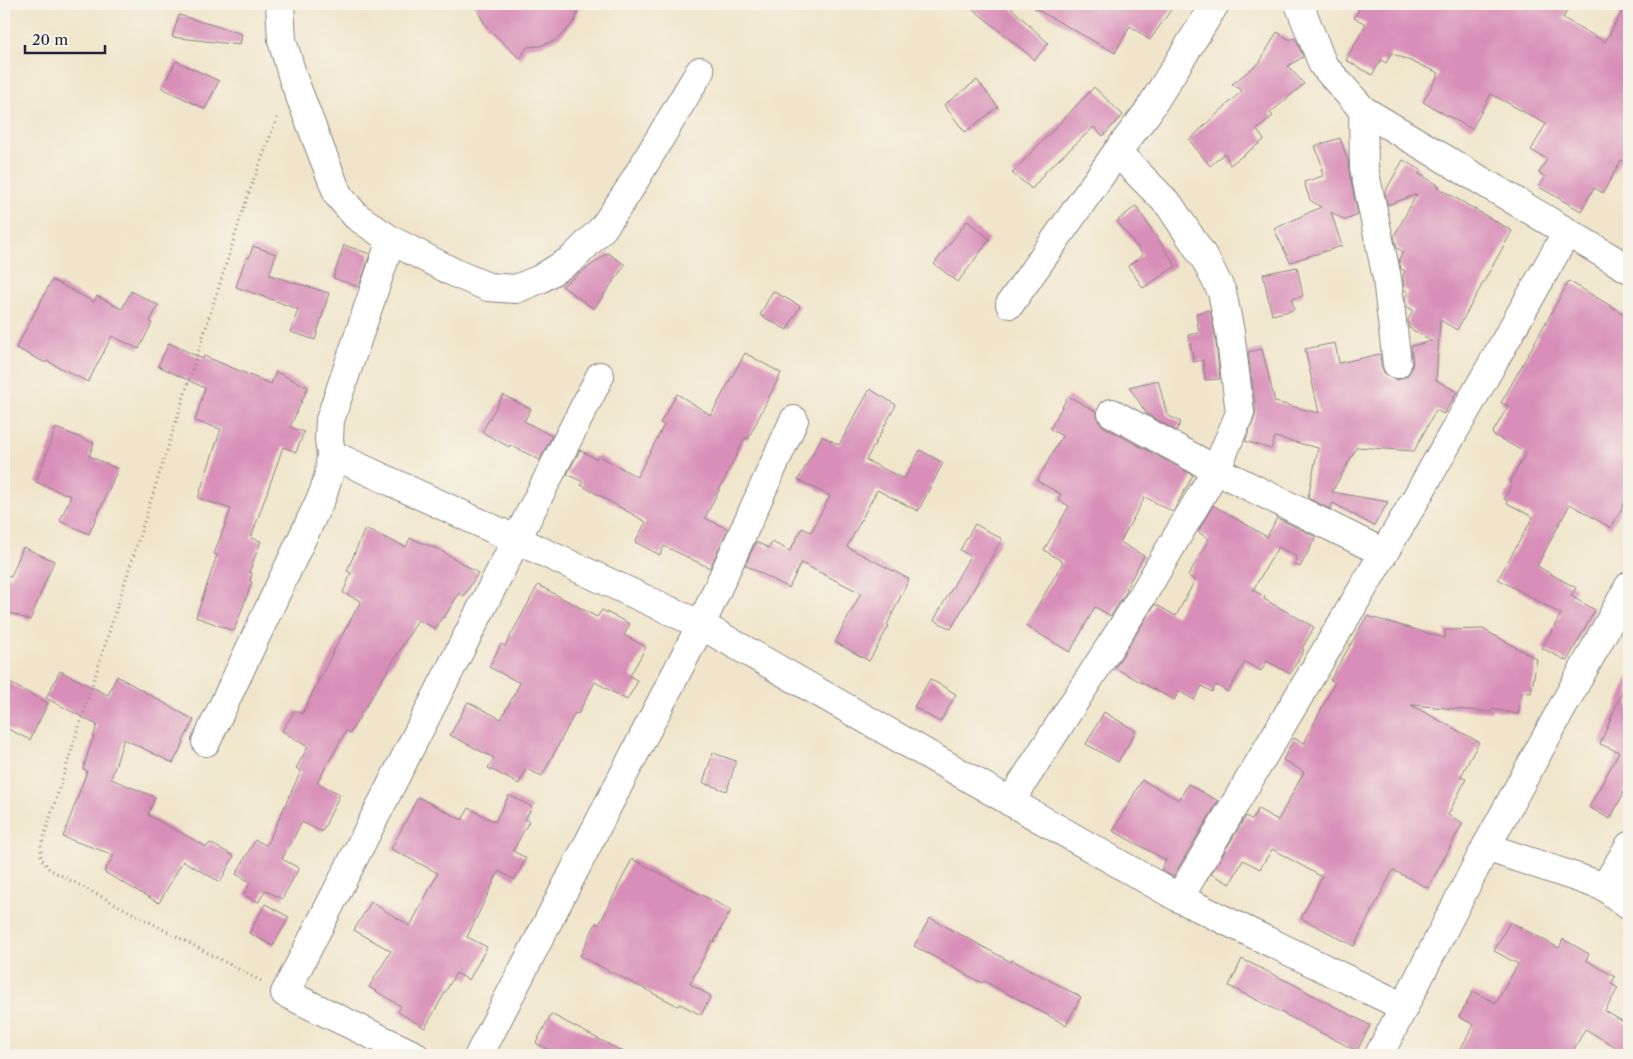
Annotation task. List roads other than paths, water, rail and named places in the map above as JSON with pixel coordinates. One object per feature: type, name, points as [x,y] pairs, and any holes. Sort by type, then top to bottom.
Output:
[{"type":"street","points":[[280,4],[282,40],[293,78],[338,195],[356,216],[391,240],[457,274],[488,287],[516,289],[540,280],[572,259],[603,228],[627,193],[700,71]]},
{"type":"street","points":[[1010,304],[1146,113],[1215,4]]},
{"type":"street","points":[[1299,4],[1324,64],[1364,110],[1629,269]]},
{"type":"street","points":[[1364,110],[1364,168],[1387,278],[1397,364]]},
{"type":"street","points":[[1010,802],[1141,598],[1216,470],[1240,413],[1230,332],[1222,292],[1205,259],[1170,206],[1117,152]]},
{"type":"street","points":[[1179,898],[1384,553],[1567,232]]},
{"type":"street","points":[[206,742],[323,494],[329,474],[331,454],[329,439],[330,420],[391,240]]},
{"type":"street","points":[[414,1055],[285,993],[600,376]]},
{"type":"street","points":[[1112,413],[1216,470],[1384,553]]},
{"type":"street","points":[[479,1055],[701,625],[794,420]]},
{"type":"street","points":[[331,454],[701,625],[1179,898],[1404,1008]]},
{"type":"street","points":[[1379,1055],[1486,847],[1629,586]]},
{"type":"street","points":[[1605,886],[1629,846]]},
{"type":"street","points":[[1486,847],[1605,886],[1629,906]]}]
